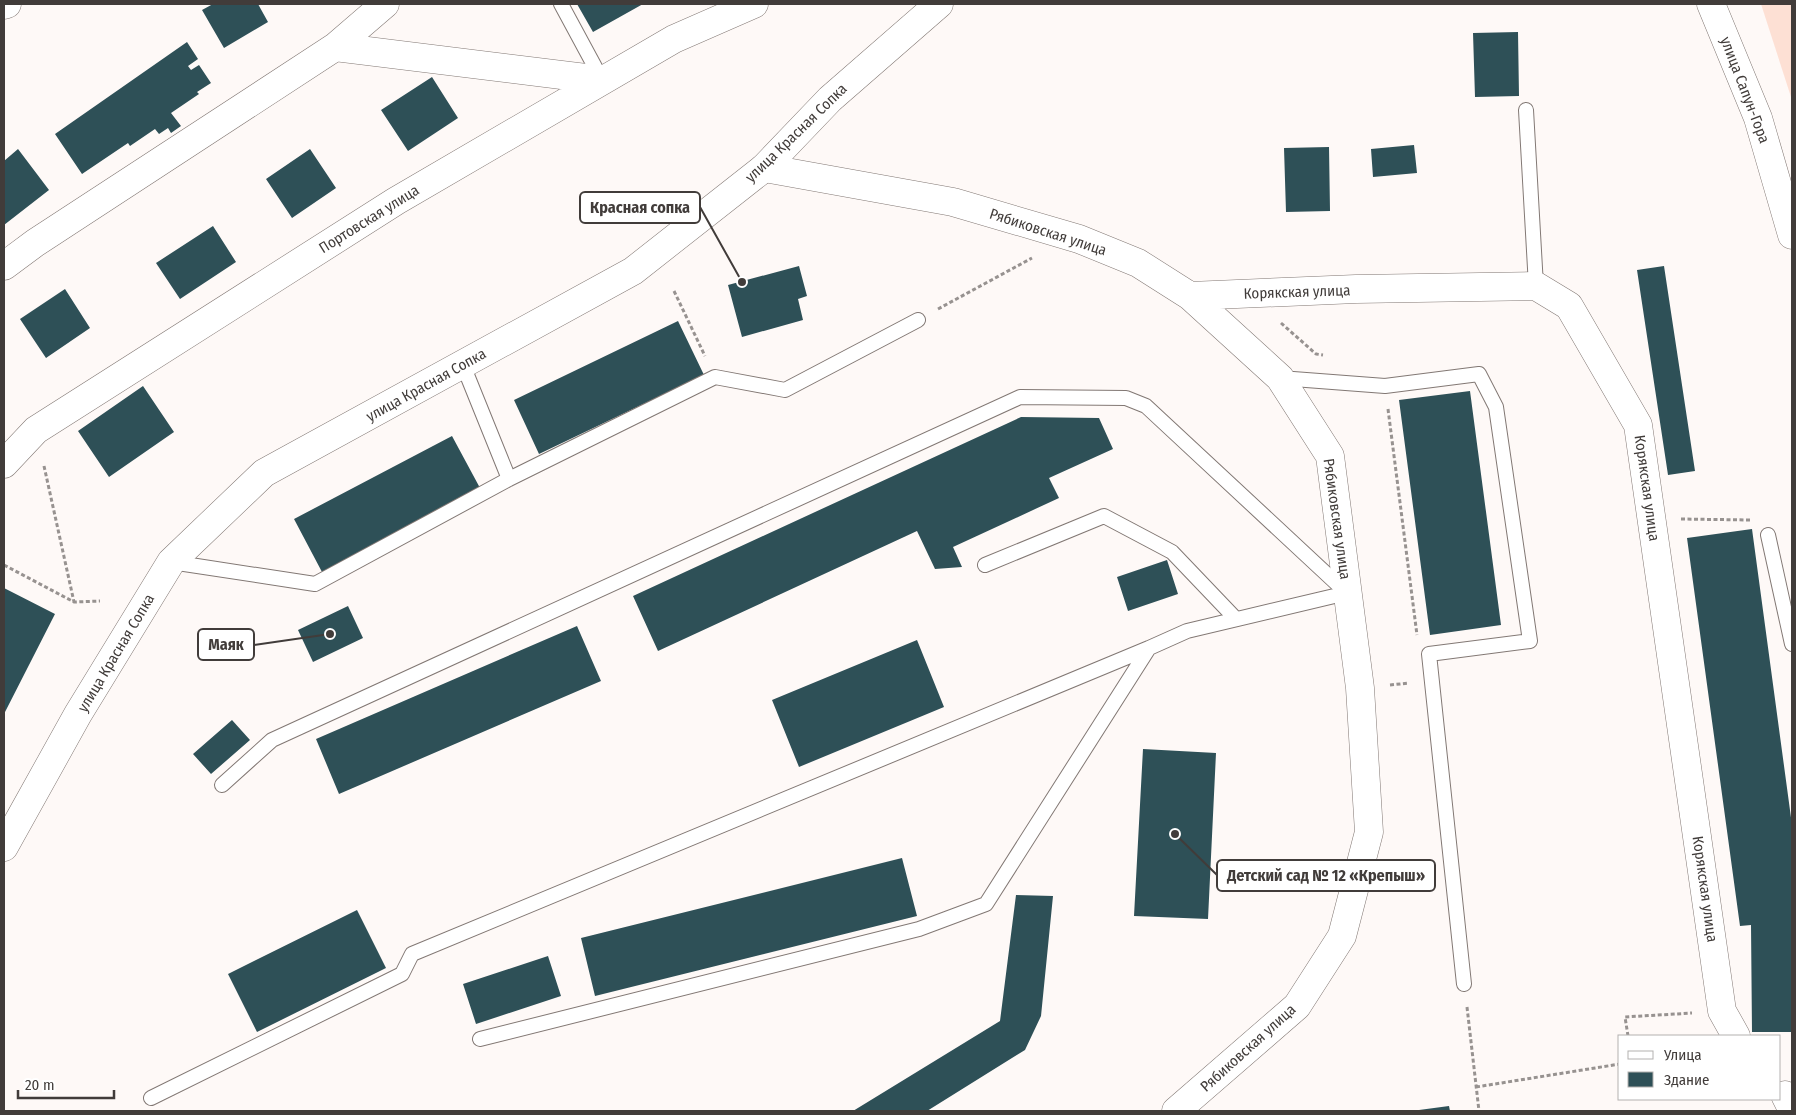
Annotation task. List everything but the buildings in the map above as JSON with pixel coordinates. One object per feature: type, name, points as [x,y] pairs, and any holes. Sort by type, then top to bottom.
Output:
[{"type":"street","points":[[4,266],[35,243],[335,47],[385,4]]},
{"type":"street","name":"Портовская улица","points":[[4,464],[36,430],[396,201],[674,39],[754,4]]},
{"type":"street","name":"улица Красная Сопка","points":[[4,847],[78,714],[171,562],[264,473],[633,271],[764,168],[830,100],[939,4]]},
{"type":"street","name":"улица Сапун-Гора","points":[[1711,4],[1758,118],[1792,235]]},
{"type":"street","points":[[335,47],[602,80]]},
{"type":"street","name":"Рябиковская улица","points":[[764,168],[953,202],[1079,239],[1138,263],[1190,296],[1280,378],[1330,456],[1360,688],[1369,832],[1342,936],[1297,1006],[1176,1111]]},
{"type":"street","name":"Корякская улица","points":[[1190,296],[1356,289],[1536,286],[1570,306],[1638,425],[1722,1011],[1735,1035]]},
{"type":"lane","points":[[561,4],[602,80]]},
{"type":"lane","points":[[1526,110],[1536,286]]},
{"type":"lane","points":[[171,562],[315,584],[510,479],[715,377],[785,390],[918,320]]},
{"type":"lane","points":[[463,365],[510,479]]},
{"type":"lane","points":[[1280,378],[1384,386],[1479,374],[1496,407],[1530,641],[1429,654],[1464,984]]},
{"type":"lane","points":[[222,785],[272,740],[1020,397],[1126,398],[1146,406],[1347,593]]},
{"type":"lane","points":[[985,565],[1104,516],[1172,552],[1236,619]]},
{"type":"lane","points":[[1768,535],[1792,644]]},
{"type":"lane","points":[[151,1098],[402,974],[412,954],[1187,631],[1347,593]]},
{"type":"lane","points":[[480,1039],[919,929],[986,904],[1149,648]]},
{"type":"path","points":[[918,320],[1036,256]]},
{"type":"path","points":[[674,291],[715,377]]},
{"type":"path","points":[[1246,294],[1316,354],[1325,356]]},
{"type":"path","points":[[1384,386],[1419,644],[1429,654]]},
{"type":"path","points":[[36,430],[74,602]]},
{"type":"path","points":[[1652,519],[1762,520],[1768,535]]},
{"type":"path","points":[[4,565],[74,602],[100,601]]},
{"type":"path","points":[[1360,688],[1432,680]]},
{"type":"path","points":[[1464,984],[1479,1111]]},
{"type":"path","points":[[1628,1035],[1625,1017],[1722,1011]]},
{"type":"path","points":[[1476,1087],[1618,1064]]},
{"type":"shaded area","points":[[1761,4],[1792,4],[1792,100]]},
{"type":"place","name":"Красная сопка","points":[[742,282]]},
{"type":"place","name":"Маяк","points":[[330,634]]},
{"type":"place","name":"Детский сад № 12 «Крепыш»","points":[[1175,834]]}]
